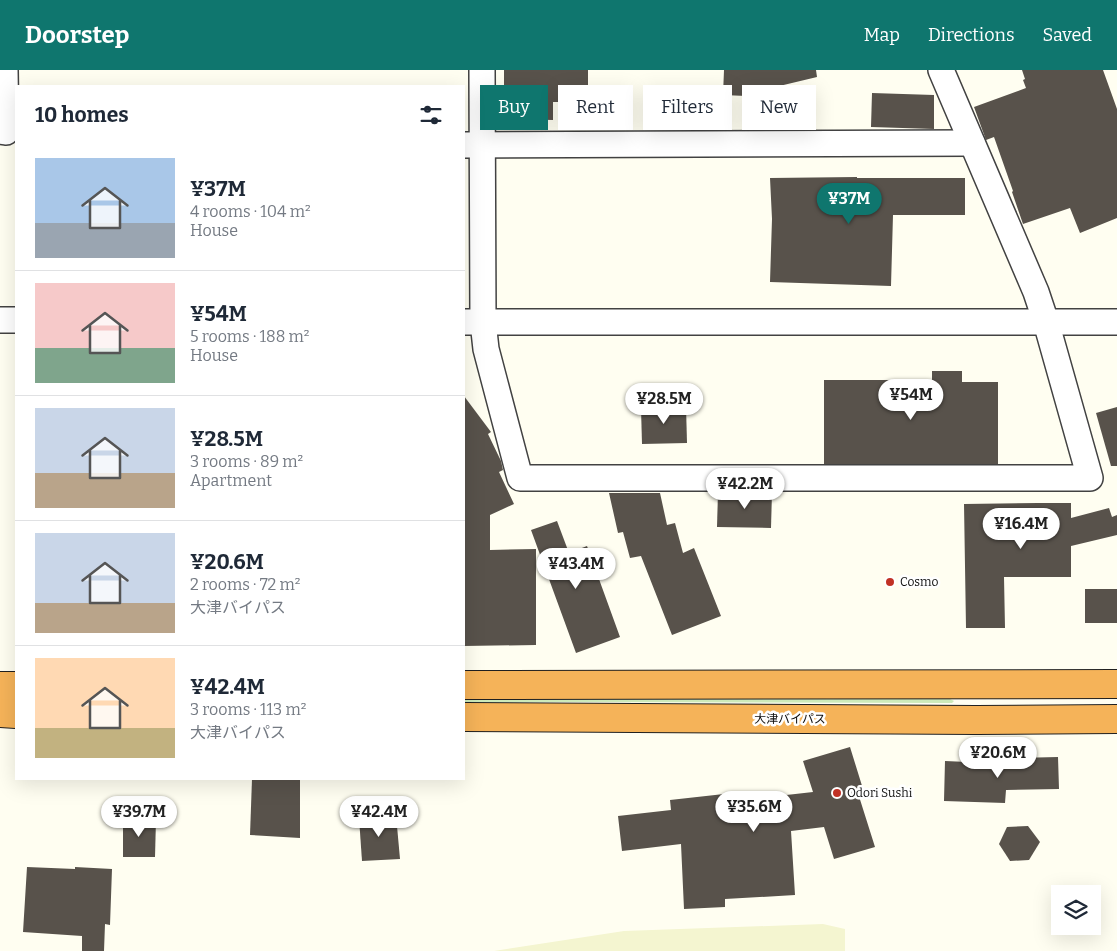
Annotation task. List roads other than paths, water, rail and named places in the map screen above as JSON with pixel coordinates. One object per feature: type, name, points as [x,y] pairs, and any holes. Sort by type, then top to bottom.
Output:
[{"type":"highway","points":[[465,685],[1117,684]]},
{"type":"highway","points":[[0,686],[15,686]]},
{"type":"highway","points":[[0,713],[15,714]]},
{"type":"highway","name":"大津バイパス","points":[[465,717],[1117,719]]},
{"type":"street","points":[[5,70],[8,134]]},
{"type":"street","points":[[482,70],[473,145],[474,322],[486,349],[520,478],[1090,478],[1036,292],[941,70]]},
{"type":"street","points":[[473,145],[972,143]]},
{"type":"street","points":[[0,320],[15,320]]},
{"type":"street","points":[[474,322],[1117,322]]},
{"type":"place","name":"Cosmo","points":[[890,582]]},
{"type":"place","name":"Odori Sushi","points":[[837,793]]}]
